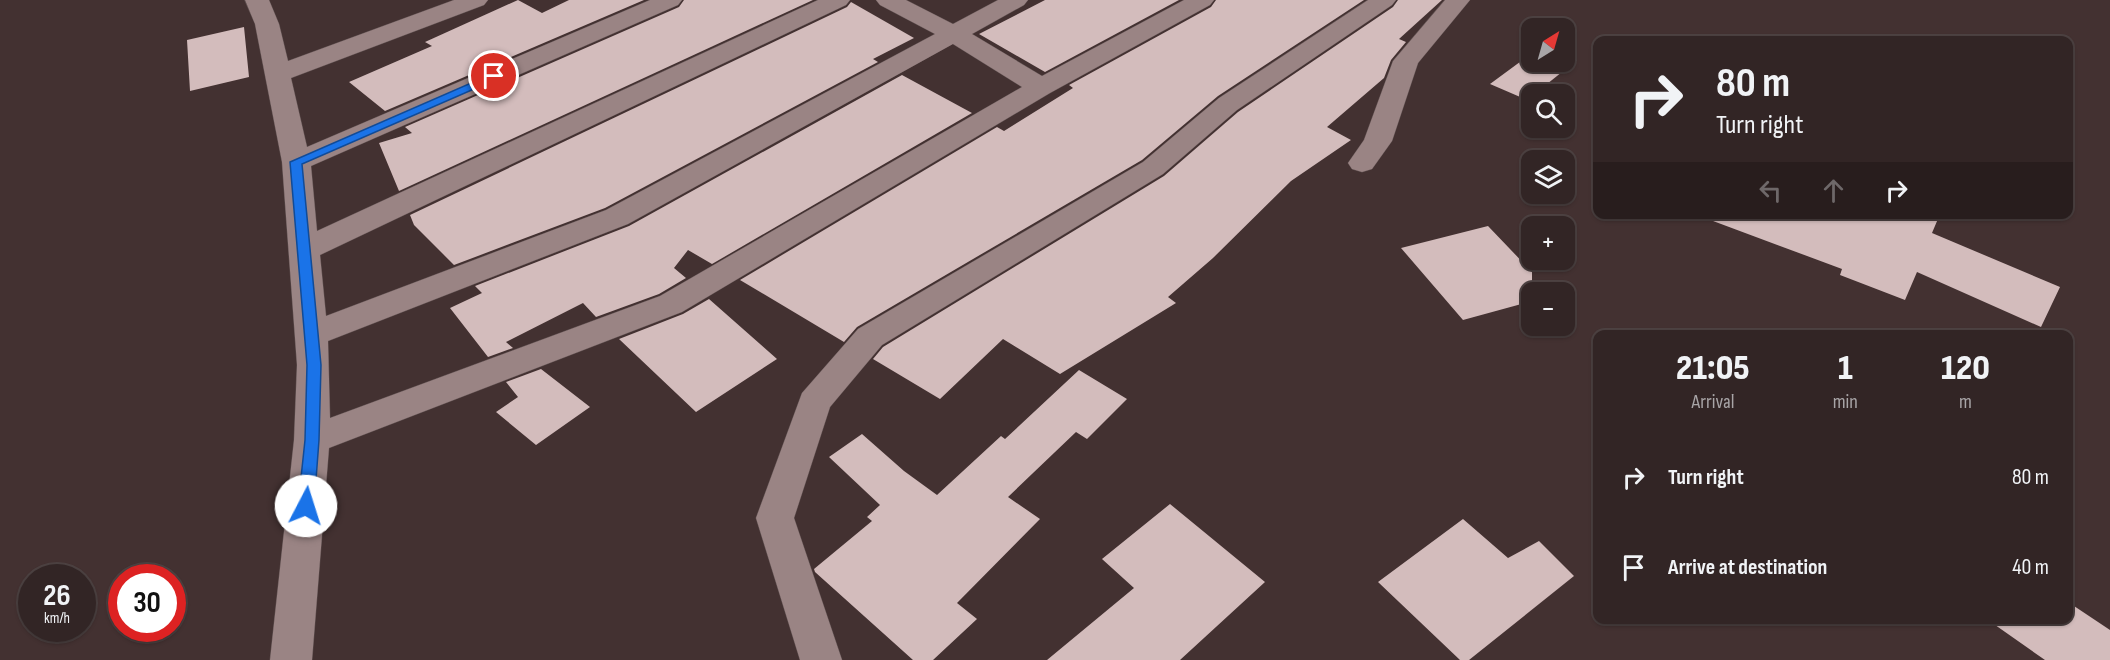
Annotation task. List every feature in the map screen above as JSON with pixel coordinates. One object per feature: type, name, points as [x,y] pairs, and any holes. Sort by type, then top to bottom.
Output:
[{"type":"street","points":[[257,0],[267,24],[296,162],[314,365],[312,440],[291,660]]},
{"type":"street","points":[[278,74],[476,0]]},
{"type":"street","points":[[296,162],[669,0]]},
{"type":"street","points":[[304,250],[838,0]]},
{"type":"street","points":[[888,0],[954,34],[1041,87]]},
{"type":"street","points":[[312,334],[617,217],[1016,0]]},
{"type":"street","points":[[312,440],[671,304],[1041,87],[1202,0]]},
{"type":"street","points":[[821,660],[775,518],[814,402],[870,337],[1153,168],[1228,104],[1384,0]]},
{"type":"street","points":[[1362,164],[1378,141],[1406,61],[1458,0]]},
{"type":"building","points":[[518,0],[542,13],[569,0],[644,0],[385,111],[349,82],[432,46],[425,42]]},
{"type":"building","points":[[684,0],[813,0],[399,191],[379,143],[412,133],[405,127],[679,7]]},
{"type":"building","points":[[1045,0],[1179,0],[1045,72],[979,34]]},
{"type":"building","points":[[1216,0],[1364,0],[1218,96],[1142,160],[857,327],[844,342],[740,280],[997,127],[1004,131],[1073,88],[1069,85],[1211,7]]},
{"type":"building","points":[[1398,0],[1442,0],[1399,39],[1406,42],[1391,60],[1384,78],[1327,127],[1351,140],[1291,181],[1213,258],[1168,297],[1176,303],[1060,374],[1003,339],[940,399],[873,359],[883,347],[1164,176],[1238,112],[1393,7]]},
{"type":"building","points":[[851,2],[914,38],[873,59],[878,62],[605,208],[454,265],[414,225],[410,215],[847,7]]},
{"type":"building","points":[[244,27],[249,77],[190,91],[187,40]]},
{"type":"building","points":[[1521,61],[1521,72],[1562,72],[1547,84],[1521,84],[1521,97],[1490,84]]},
{"type":"building","points":[[902,75],[972,113],[712,264],[688,250],[674,268],[686,278],[659,294],[596,317],[583,303],[506,342],[513,348],[488,357],[450,308],[482,293],[475,286],[629,226]]},
{"type":"building","points":[[1708,219],[1938,219],[1932,233],[2060,287],[2041,327],[1917,272],[1905,300],[1840,275],[1842,269]]},
{"type":"building","points":[[1488,226],[1521,260],[1521,270],[1532,272],[1532,282],[1521,282],[1521,304],[1463,320],[1401,248]]},
{"type":"building","points":[[709,299],[777,359],[696,412],[619,339],[683,314]]},
{"type":"building","points":[[541,369],[590,407],[536,445],[496,412],[518,397],[506,382]]},
{"type":"building","points":[[1079,370],[1127,399],[1087,439],[1076,432],[1008,497],[1040,519],[957,603],[977,619],[933,660],[913,660],[815,572],[814,569],[872,521],[867,517],[880,505],[829,457],[862,434],[904,471],[937,495],[1001,436],[1005,439]]},
{"type":"building","points":[[1170,504],[1265,582],[1180,660],[1047,660],[1134,588],[1102,559]]},
{"type":"building","points":[[1463,519],[1508,558],[1539,541],[1574,576],[1469,660],[1460,660],[1378,582]]},
{"type":"building","points":[[2073,605],[2110,630],[2110,660],[2045,660],[1994,624],[2073,624]]},
{"type":"route","points":[[306,506],[312,440],[314,365],[296,162],[494,76]]}]
